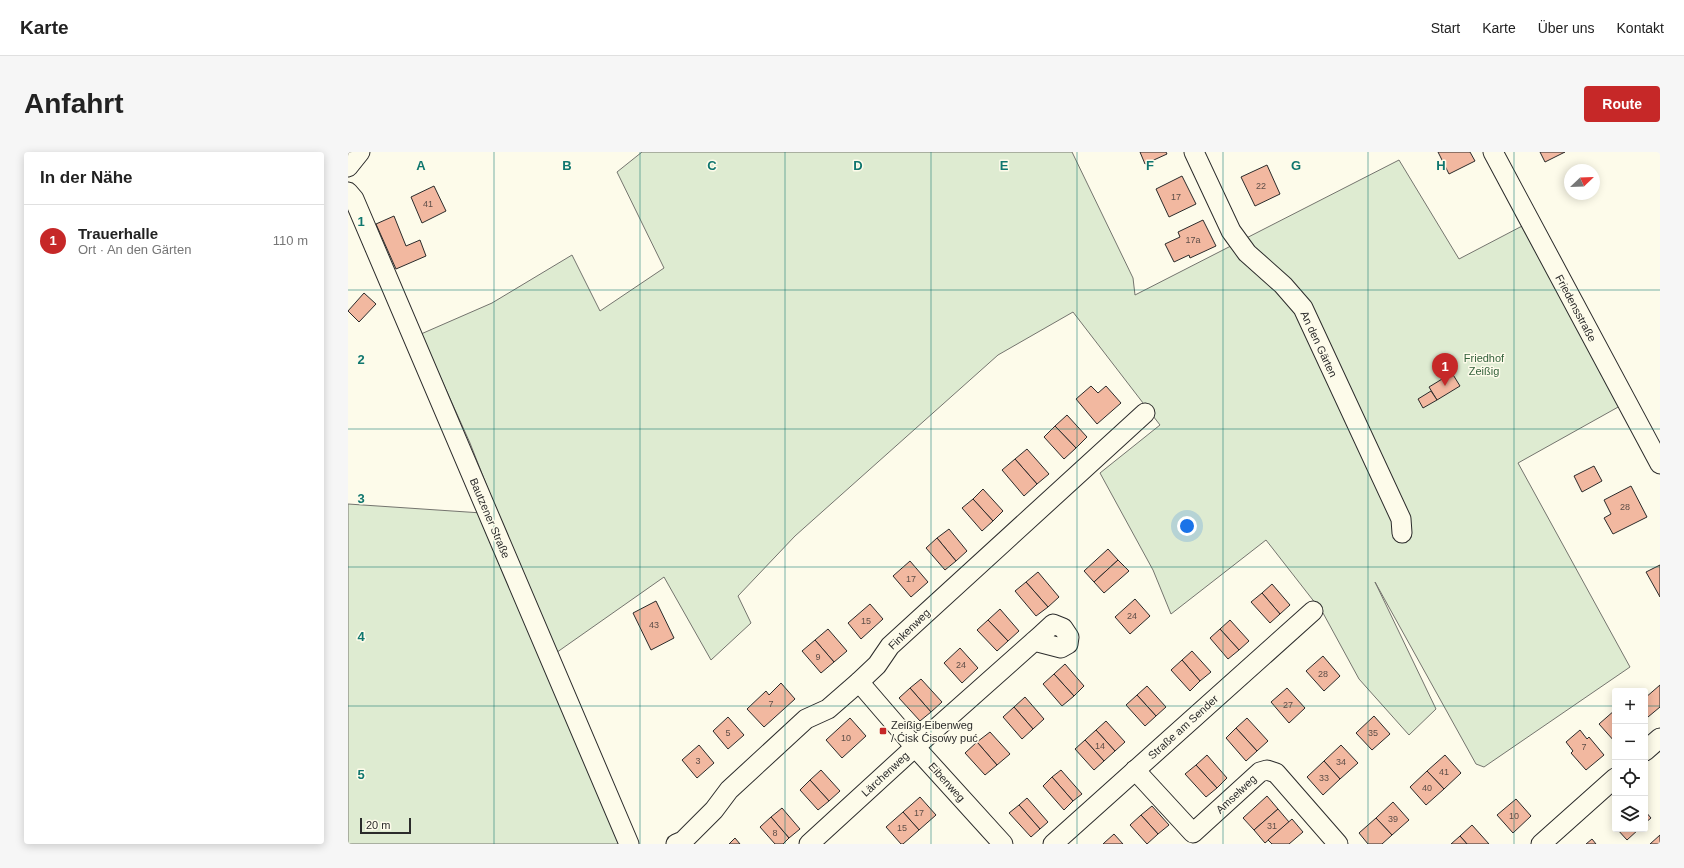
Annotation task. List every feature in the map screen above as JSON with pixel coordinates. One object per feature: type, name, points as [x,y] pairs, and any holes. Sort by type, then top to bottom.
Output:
[{"type":"street","points":[[348,167],[360,152]]},
{"type":"street","name":"An den Gärten","points":[[1194,152],[1232,231],[1247,253],[1283,286],[1303,308],[1401,519],[1402,533]]},
{"type":"street","name":"Friedensstraße","points":[[1493,152],[1660,464]]},
{"type":"street","name":"Bautzener Straße","points":[[348,192],[354,199],[630,844]]},
{"type":"street","name":"Finkenweg","points":[[676,844],[683,841],[714,810],[729,790],[806,719],[828,709],[859,682],[877,665],[890,646],[1145,413]]},
{"type":"street","name":"Straße am Sender","points":[[1053,844],[1313,611]]},
{"type":"street","name":"Lärchenweg","points":[[809,844],[1034,641]]},
{"type":"street","name":"Eibenweg","points":[[859,682],[915,747],[1003,844]]},
{"type":"street","points":[[1648,748],[1660,738]]},
{"type":"street","name":"Amselweg","points":[[1136,770],[1193,833],[1260,772],[1267,770],[1276,773],[1338,844]]},
{"type":"street","points":[[1541,844],[1612,781]]},
{"type":"green space","name":"Friedhof Zeißig","points":[[642,152],[1072,152],[1133,278],[1135,295],[1399,160],[1459,259],[1524,225],[1620,406],[1518,463],[1630,667],[1484,767],[1476,764],[1375,582],[1436,709],[1409,735],[1359,679],[1323,613],[1266,540],[1171,614],[1153,570],[1100,473],[1160,425],[1073,312],[998,355],[795,536],[738,596],[751,623],[711,660],[664,577],[553,655],[470,443],[421,334],[492,303],[572,255],[600,311],[664,268],[617,172]]},
{"type":"green space","points":[[348,504],[482,513],[627,844],[348,844]]},
{"type":"building","points":[[1140,152],[1166,152],[1167,154],[1145,164]]},
{"type":"building","points":[[1438,152],[1470,152],[1475,161],[1449,174]]},
{"type":"building","points":[[1540,152],[1565,152],[1545,162]]},
{"type":"building","points":[[1267,165],[1280,194],[1255,206],[1241,177]]},
{"type":"building","points":[[1182,176],[1196,204],[1169,217],[1156,189]]},
{"type":"building","points":[[434,186],[446,211],[422,223],[411,197]]},
{"type":"building","points":[[394,216],[406,246],[420,240],[426,256],[396,269],[376,224]]},
{"type":"building","points":[[1203,220],[1216,246],[1190,258],[1189,255],[1174,262],[1165,244],[1180,237],[1178,232]]},
{"type":"building","points":[[364,293],[376,304],[359,322],[348,311]]},
{"type":"building","points":[[1452,373],[1460,386],[1437,400],[1429,387]]},
{"type":"building","points":[[1091,386],[1098,393],[1106,386],[1121,403],[1097,424],[1076,399]]},
{"type":"building","points":[[1431,391],[1437,400],[1423,408],[1418,399]]},
{"type":"building","points":[[1067,415],[1087,437],[1076,448],[1055,426]]},
{"type":"building","points":[[1055,426],[1076,448],[1064,459],[1044,437]]},
{"type":"building","points":[[1027,449],[1049,474],[1037,484],[1015,459]]},
{"type":"building","points":[[1015,459],[1037,484],[1024,496],[1002,470]]},
{"type":"building","points":[[1594,466],[1602,481],[1582,492],[1574,476]]},
{"type":"building","points":[[1631,486],[1647,517],[1613,534],[1604,518],[1611,514],[1604,500]]},
{"type":"building","points":[[983,489],[1003,511],[993,521],[973,499]]},
{"type":"building","points":[[973,499],[993,521],[982,531],[962,508]]},
{"type":"building","points":[[949,529],[967,551],[956,561],[937,538]]},
{"type":"building","points":[[937,538],[956,561],[945,570],[926,548]]},
{"type":"building","points":[[1108,549],[1118,560],[1094,582],[1084,571]]},
{"type":"building","points":[[1118,560],[1129,571],[1104,593],[1094,582]]},
{"type":"building","points":[[910,561],[928,582],[911,597],[893,576]]},
{"type":"building","points":[[1660,565],[1660,597],[1646,572]]},
{"type":"building","points":[[1038,572],[1059,597],[1048,607],[1026,582]]},
{"type":"building","points":[[1026,582],[1048,607],[1036,616],[1015,591]]},
{"type":"building","points":[[1272,584],[1290,605],[1280,614],[1262,593]]},
{"type":"building","points":[[1262,593],[1280,614],[1270,623],[1251,602]]},
{"type":"building","points":[[1135,599],[1150,616],[1130,634],[1115,617]]},
{"type":"building","points":[[656,601],[674,638],[651,650],[633,613]]},
{"type":"building","points":[[870,604],[883,619],[861,639],[848,623]]},
{"type":"building","points":[[1000,609],[1019,631],[1008,641],[988,620]]},
{"type":"building","points":[[988,620],[1008,641],[997,651],[977,630]]},
{"type":"building","points":[[1230,620],[1249,641],[1239,650],[1220,629]]},
{"type":"building","points":[[828,629],[847,651],[834,662],[815,640]]},
{"type":"building","points":[[1220,629],[1239,650],[1228,659],[1210,638]]},
{"type":"building","points":[[815,640],[834,662],[821,673],[802,651]]},
{"type":"building","points":[[960,648],[978,668],[962,683],[944,663]]},
{"type":"building","points":[[1192,651],[1211,672],[1200,681],[1182,660]]},
{"type":"building","points":[[1323,656],[1340,676],[1324,691],[1306,671]]},
{"type":"building","points":[[1182,660],[1200,681],[1190,691],[1171,670]]},
{"type":"building","points":[[1065,664],[1084,686],[1074,696],[1054,674]]},
{"type":"building","points":[[1054,674],[1074,696],[1062,706],[1043,684]]},
{"type":"building","points":[[921,679],[942,702],[931,712],[910,688]]},
{"type":"building","points":[[781,683],[795,699],[764,727],[747,709],[766,691],[769,695]]},
{"type":"building","points":[[1660,685],[1660,707],[1648,717],[1648,695]]},
{"type":"building","points":[[1147,686],[1166,707],[1156,716],[1137,695]]},
{"type":"building","points":[[910,688],[931,712],[920,721],[899,698]]},
{"type":"building","points":[[1287,688],[1305,708],[1289,723],[1271,702]]},
{"type":"building","points":[[1137,695],[1156,716],[1145,726],[1126,705]]},
{"type":"building","points":[[1025,697],[1044,719],[1033,729],[1014,707]]},
{"type":"building","points":[[1014,707],[1033,729],[1022,739],[1003,717]]},
{"type":"building","points":[[1612,713],[1612,739],[1599,724]]},
{"type":"building","points":[[1374,716],[1390,734],[1372,750],[1356,733]]},
{"type":"building","points":[[728,717],[744,735],[728,749],[713,731]]},
{"type":"building","points":[[850,718],[866,736],[842,758],[826,740]]},
{"type":"building","points":[[1247,718],[1268,741],[1257,751],[1236,728]]},
{"type":"building","points":[[1106,721],[1125,742],[1115,751],[1096,730]]},
{"type":"building","points":[[1236,728],[1257,751],[1246,761],[1226,738]]},
{"type":"building","points":[[1096,730],[1115,751],[1104,761],[1085,740]]},
{"type":"building","points":[[1580,730],[1587,739],[1589,737],[1604,755],[1586,770],[1571,753],[1573,751],[1566,742]]},
{"type":"building","points":[[990,732],[1010,754],[997,765],[977,742]]},
{"type":"building","points":[[1085,740],[1104,761],[1094,770],[1075,749]]},
{"type":"building","points":[[977,742],[997,765],[985,775],[965,753]]},
{"type":"building","points":[[699,745],[714,763],[697,778],[682,760]]},
{"type":"building","points":[[1341,745],[1358,763],[1340,779],[1324,761]]},
{"type":"building","points":[[1207,755],[1227,778],[1217,788],[1196,765]]},
{"type":"building","points":[[1445,755],[1461,773],[1444,789],[1427,771]]},
{"type":"building","points":[[1324,761],[1340,779],[1323,795],[1307,777]]},
{"type":"building","points":[[1196,765],[1217,788],[1206,797],[1185,774]]},
{"type":"building","points":[[821,770],[840,791],[829,801],[810,780]]},
{"type":"building","points":[[1061,770],[1082,794],[1073,801],[1052,777]]},
{"type":"building","points":[[1427,771],[1444,789],[1426,805],[1410,787]]},
{"type":"building","points":[[1052,777],[1073,801],[1064,810],[1043,786]]},
{"type":"building","points":[[810,780],[829,801],[818,810],[800,790]]},
{"type":"building","points":[[1267,796],[1278,809],[1254,830],[1243,818]]},
{"type":"building","points":[[920,797],[936,815],[919,830],[903,812]]},
{"type":"building","points":[[1027,798],[1048,822],[1040,829],[1019,805]]},
{"type":"building","points":[[1516,799],[1531,816],[1513,833],[1497,815]]},
{"type":"building","points":[[1393,802],[1409,820],[1392,835],[1376,818]]},
{"type":"building","points":[[1019,805],[1040,829],[1031,837],[1009,813]]},
{"type":"building","points":[[1152,806],[1169,825],[1158,834],[1141,815]]},
{"type":"building","points":[[782,808],[800,829],[789,838],[771,817]]},
{"type":"building","points":[[1278,809],[1289,822],[1265,843],[1254,830]]},
{"type":"building","points":[[903,812],[919,830],[903,844],[901,844],[886,827]]},
{"type":"building","points":[[1141,815],[1158,834],[1147,844],[1130,825]]},
{"type":"building","points":[[771,817],[789,838],[783,844],[775,844],[760,827]]},
{"type":"building","points":[[1376,818],[1392,835],[1382,844],[1368,844],[1359,833]]},
{"type":"building","points":[[1292,819],[1303,832],[1289,844],[1272,844],[1268,840]]},
{"type":"building","points":[[1472,825],[1489,844],[1467,844],[1460,836]]},
{"type":"building","points":[[1620,832],[1636,832],[1627,840]]},
{"type":"building","points":[[1114,834],[1123,844],[1103,844],[1104,843]]},
{"type":"building","points":[[1660,835],[1660,844],[1650,844]]},
{"type":"building","points":[[1460,836],[1467,844],[1451,844]]},
{"type":"building","points":[[735,838],[740,844],[729,844]]},
{"type":"building","points":[[1592,839],[1596,844],[1586,844]]},
{"type":"place","name":"Trauerhalle","points":[[1445,386]]},
{"type":"place","name":"Zeißig Eibenweg / Ćisk Ćisowy puć","points":[[883,731]]}]
